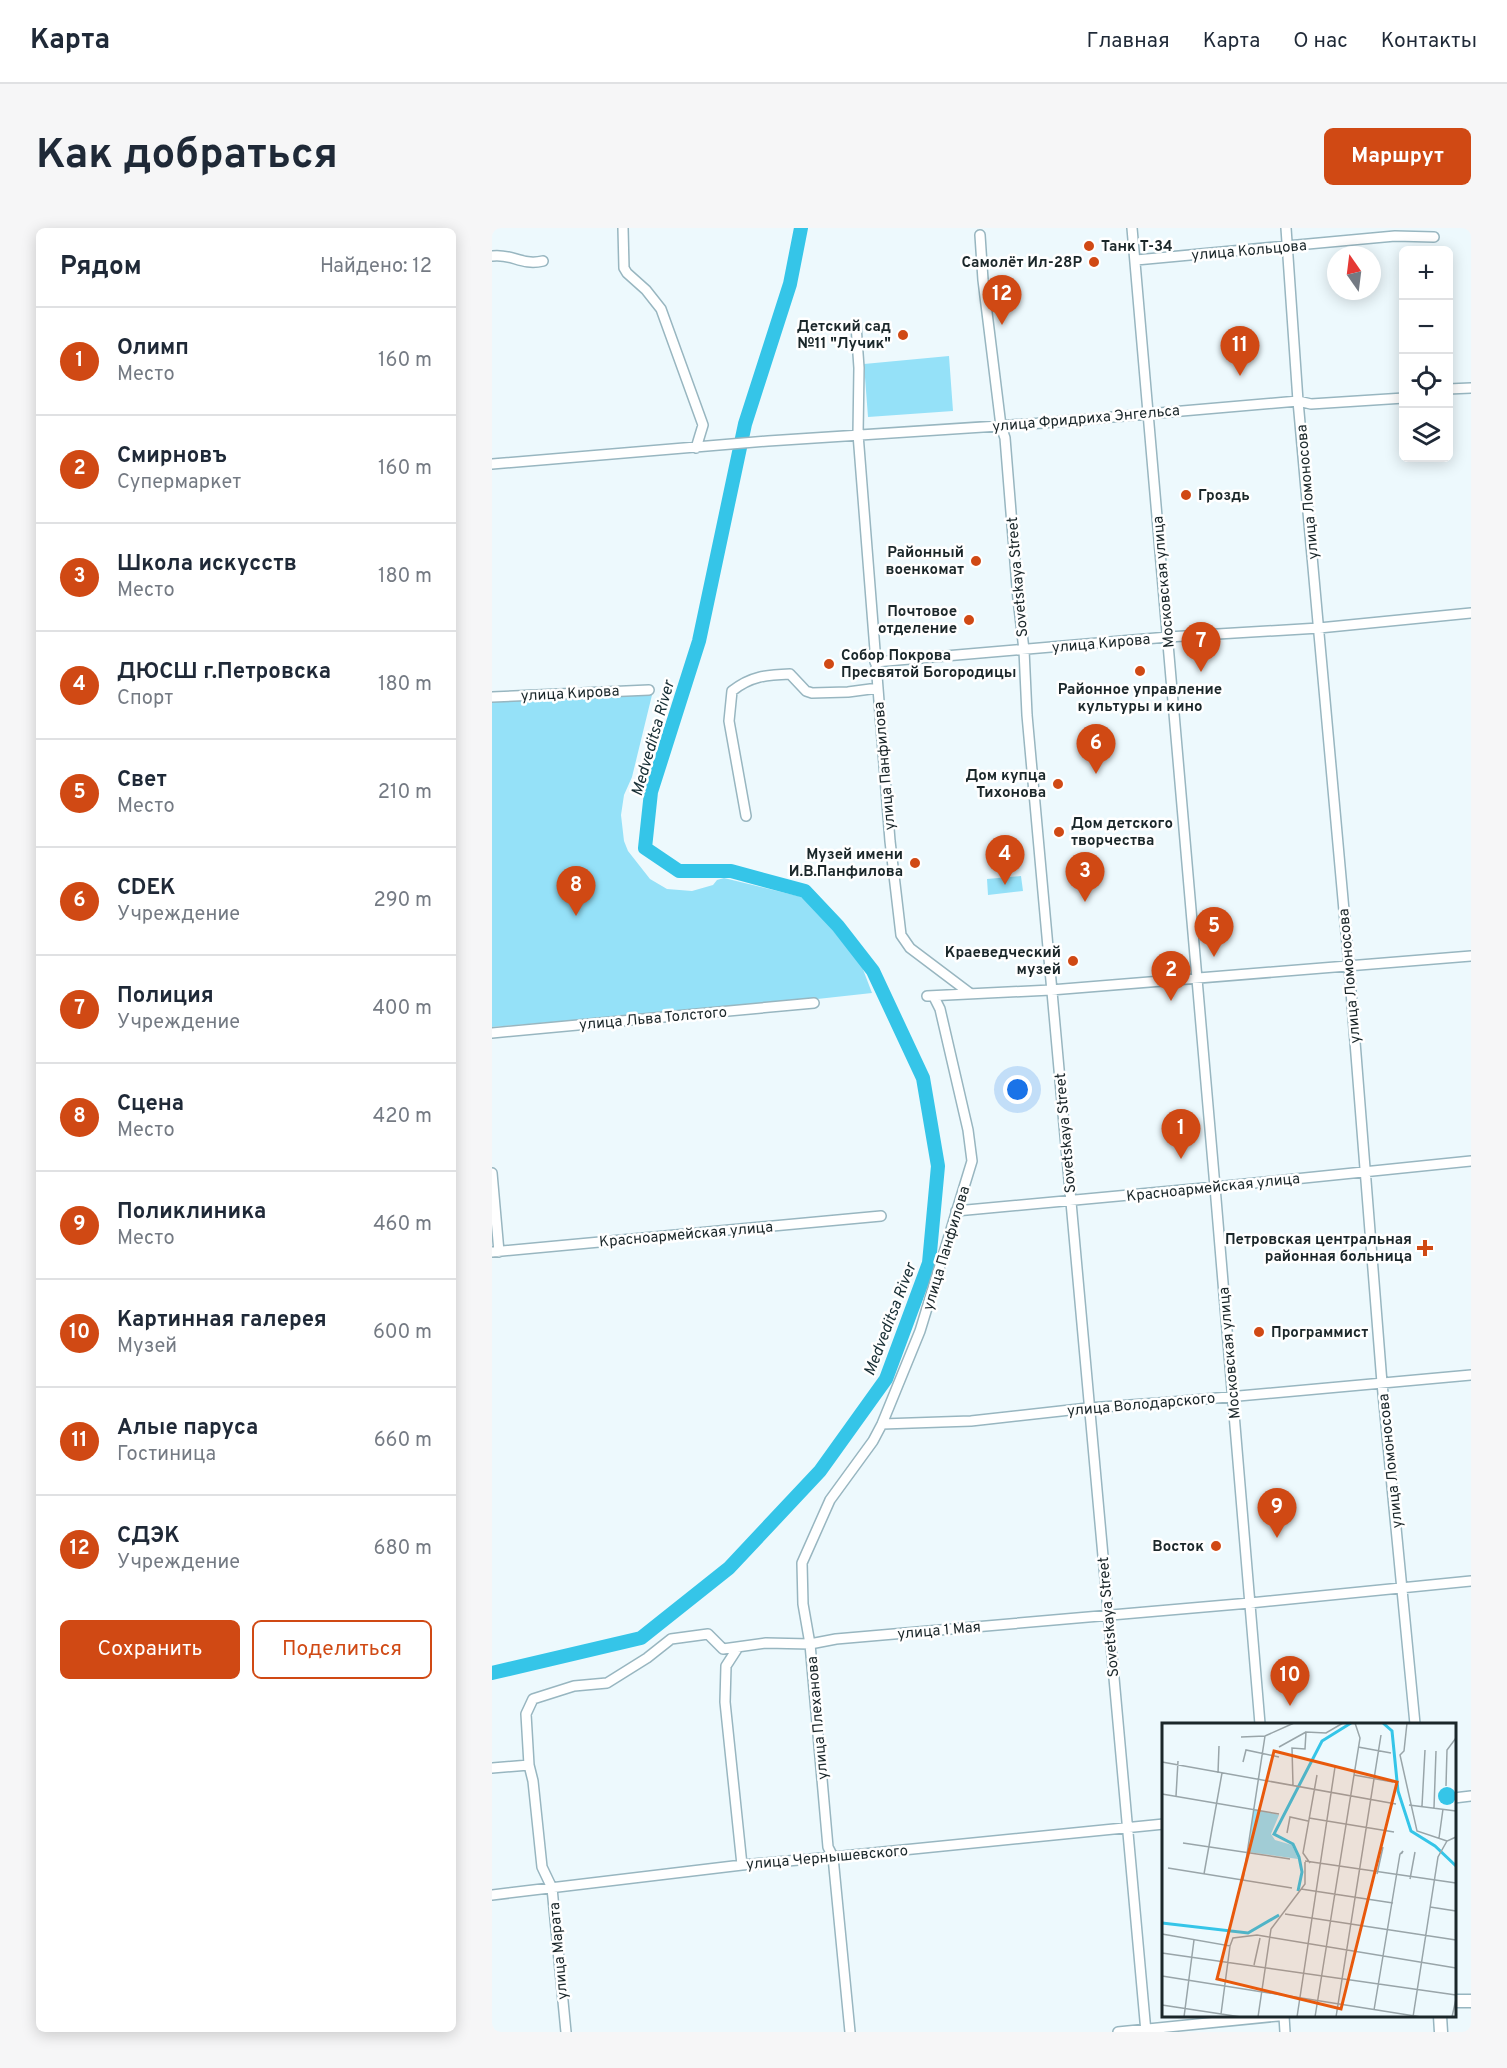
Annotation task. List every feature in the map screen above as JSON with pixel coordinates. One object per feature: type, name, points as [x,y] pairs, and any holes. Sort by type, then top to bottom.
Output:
[{"type":"street","points":[[492,464],[698,447],[703,425],[661,309],[624,268],[623,228]]},
{"type":"street","name":"Московская улица","points":[[1132,228],[1260,1723]]},
{"type":"street","name":"улица Ломоносова","points":[[1286,228],[1298,401],[1349,966],[1382,1383],[1415,1723]]},
{"type":"street","name":"Sovetskaya Street","points":[[980,236],[983,280],[1001,426],[1005,438],[1024,650],[1027,715],[1146,2030]]},
{"type":"street","name":"улица Кольцова","points":[[1136,260],[1395,236],[1434,237]]},
{"type":"street","points":[[492,256],[501,255],[530,264],[543,261]]},
{"type":"street","name":"улица Панфилова","points":[[856,325],[859,368],[858,434],[890,841],[901,935],[910,948],[971,994]]},
{"type":"street","points":[[1453,389],[1471,388]]},
{"type":"street","name":"улица Фридриха Энгельса","points":[[698,447],[858,434],[1001,426],[1298,401],[1311,404],[1399,398]]},
{"type":"street","name":"улица Кирова","points":[[875,662],[1168,637],[1319,628],[1471,613]]},
{"type":"street","points":[[746,816],[729,722],[732,691],[744,681],[770,675],[790,674],[806,691],[812,693],[878,688]]},
{"type":"street","name":"улица Кирова","points":[[492,697],[649,690]]},
{"type":"street","points":[[971,994],[1052,990],[1471,956]]},
{"type":"street","name":"улица Панфилова","points":[[882,1424],[920,1331],[972,1161],[968,1130],[940,1009],[931,996],[971,994]]},
{"type":"street","name":"улица Льва Толстого","points":[[492,1032],[814,1003]]},
{"type":"street","name":"Красноармейская улица","points":[[956,1211],[1471,1161]]},
{"type":"street","points":[[492,1173],[495,1252]]},
{"type":"street","name":"Красноармейская улица","points":[[495,1252],[880,1216]]},
{"type":"street","name":"улица Володарского","points":[[882,1424],[971,1421],[1089,1408],[1471,1374]]},
{"type":"street","name":"улица Плеханова","points":[[850,2032],[833,1857],[828,1847],[810,1644],[803,1604],[802,1563],[830,1500],[873,1441],[882,1424]]},
{"type":"street","name":"улица 1 Мая","points":[[737,1648],[766,1643],[810,1644],[836,1639],[1250,1604],[1471,1581]]},
{"type":"street","points":[[492,1768],[529,1765],[526,1714],[533,1699],[574,1686],[607,1683],[671,1640],[708,1634],[723,1649],[737,1648]]},
{"type":"street","points":[[737,1648],[726,1666],[725,1702],[742,1865]]},
{"type":"street","name":"улица Марата","points":[[529,1765],[542,1867],[552,1888],[566,2032]]},
{"type":"street","points":[[1456,1798],[1471,1796]]},
{"type":"street","name":"улица Чернышевского","points":[[492,1895],[742,1865],[1162,1824]]},
{"type":"street","points":[[1118,2032],[1269,2017]]},
{"type":"street","points":[[1284,2017],[1285,2032]]},
{"type":"street","points":[[1440,2017],[1441,2032]]},
{"type":"shaded area","points":[[949,356],[953,411],[868,417],[864,364]]},
{"type":"shaded area","points":[[652,695],[632,777],[624,795],[621,815],[624,841],[628,851],[650,879],[667,889],[692,891],[713,885],[717,880],[724,878],[806,898],[861,964],[872,993],[492,1027],[492,700]]},
{"type":"shaded area","points":[[1021,876],[1023,891],[988,895],[987,879]]},
{"type":"waterway","name":"Medveditsa River","points":[[492,1673],[641,1638],[729,1568],[820,1471],[886,1379],[929,1263],[938,1166],[923,1078],[873,971],[838,926],[805,891],[731,871],[679,871],[645,848],[651,792],[699,641],[745,424],[790,284],[801,228]]},
{"type":"place","name":"Танк Т-34","points":[[1089,246]]},
{"type":"place","name":"Самолёт Ил-28Р","points":[[1094,262]]},
{"type":"place","name":"СДЭК","points":[[1002,325]]},
{"type":"place","name":"Детский сад №11 \"Лучик\"","points":[[903,335]]},
{"type":"place","name":"Алые паруса","points":[[1240,376]]},
{"type":"place","name":"Гроздь","points":[[1186,495]]},
{"type":"place","name":"Районный военкомат","points":[[976,561]]},
{"type":"place","name":"Почтовое отделение","points":[[969,620]]},
{"type":"place","name":"Собор Покрова Пресвятой Богородицы","points":[[829,664]]},
{"type":"place","name":"Районное управление культуры и кино","points":[[1140,671]]},
{"type":"place","name":"Полиция","points":[[1201,672]]},
{"type":"place","name":"CDEK","points":[[1096,774]]},
{"type":"place","name":"Дом купца Тихонова","points":[[1058,784]]},
{"type":"place","name":"Дом детского творчества","points":[[1059,832]]},
{"type":"place","name":"Музей имени И.В.Панфилова","points":[[915,863]]},
{"type":"place","name":"ДЮСШ г.Петровска","points":[[1005,885]]},
{"type":"place","name":"Школа искусств","points":[[1085,902]]},
{"type":"place","name":"Сцена","points":[[576,916]]},
{"type":"place","name":"Свет","points":[[1214,957]]},
{"type":"place","name":"Краеведческий музей","points":[[1073,961]]},
{"type":"place","name":"Смирновъ","points":[[1171,1001]]},
{"type":"place","name":"Олимп","points":[[1181,1159]]},
{"type":"place","name":"Петровская центральная районная больница","points":[[1425,1248]]},
{"type":"place","name":"Программист","points":[[1259,1332]]},
{"type":"place","name":"Поликлиника","points":[[1277,1538]]},
{"type":"place","name":"Восток","points":[[1216,1546]]},
{"type":"place","name":"Картинная галерея","points":[[1290,1706]]}]
